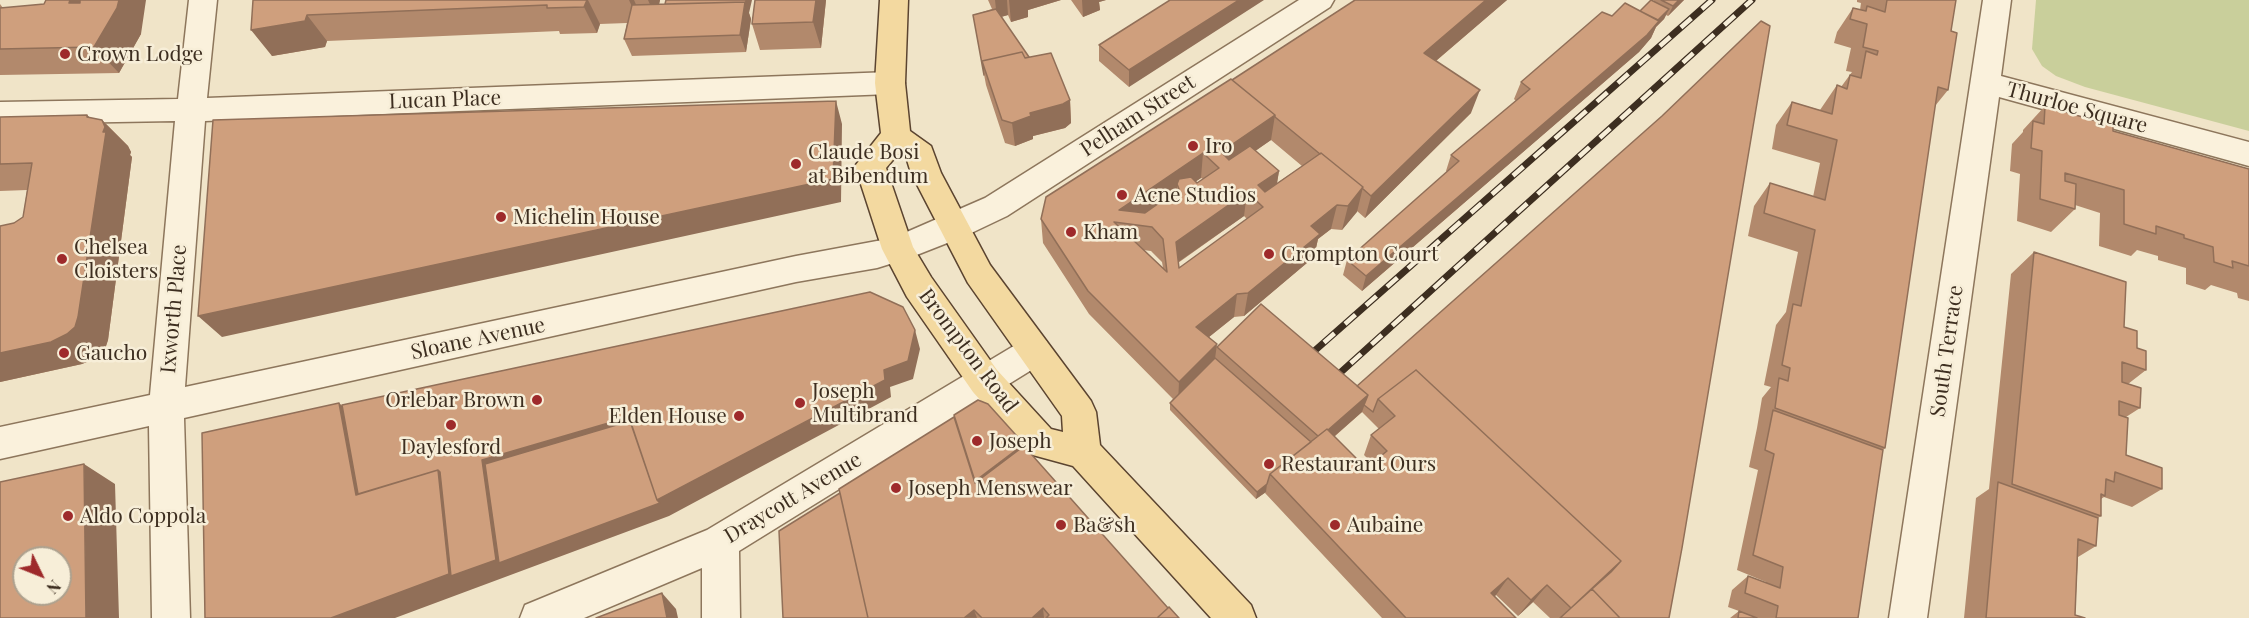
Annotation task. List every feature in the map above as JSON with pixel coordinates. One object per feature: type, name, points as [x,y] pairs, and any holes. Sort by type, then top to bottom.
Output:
[{"type":"main road","points":[[894,0],[890,83],[896,136],[920,154],[926,173],[979,274],[1079,412],[1083,452],[1237,618]]},
{"type":"main road","name":"Brompton Road","points":[[896,136],[870,166],[898,249],[918,287],[985,381],[1041,443],[1083,452]]},
{"type":"street","name":"Ixworth Place","points":[[171,618],[166,408],[191,110],[203,0]]},
{"type":"street","name":"Pelham Street","points":[[954,227],[1004,202],[1320,0]]},
{"type":"street","name":"Thurloe Square","points":[[1997,0],[1986,84],[2249,154]]},
{"type":"street","name":"Lucan Place","points":[[0,113],[191,110],[890,83]]},
{"type":"street","name":"South Terrace","points":[[1908,618],[1986,84]]},
{"type":"street","name":"Sloane Avenue","points":[[0,443],[796,269],[877,255],[954,227]]},
{"type":"street","name":"Draycott Avenue","points":[[539,618],[720,542],[1034,351]]},
{"type":"street","points":[[720,542],[721,618]]},
{"type":"green space","points":[[2036,0],[2249,0],[2249,131],[2085,87],[2056,76],[2042,66],[2032,49]]},
{"type":"building","points":[[46,0],[70,0],[69,3],[80,3],[80,0],[119,0],[117,8],[94,47],[0,49],[0,8],[44,4]]},
{"type":"building","points":[[253,0],[587,0],[584,7],[547,8],[547,5],[307,15],[305,21],[251,30]]},
{"type":"building","points":[[666,0],[746,0],[746,3],[665,4]]},
{"type":"building","points":[[755,0],[816,0],[813,22],[752,24]]},
{"type":"building","points":[[1170,0],[1239,0],[1129,70],[1099,45]]},
{"type":"building","points":[[1355,0],[1486,0],[1424,53],[1480,90],[1371,196],[1232,80]]},
{"type":"building","points":[[1651,0],[1669,9],[1658,20],[1640,11]]},
{"type":"building","points":[[1661,0],[1679,0],[1673,6]]},
{"type":"building","points":[[1887,0],[1956,0],[1951,31],[1957,33],[1948,90],[1938,87],[1885,448],[1775,408],[1779,378],[1788,381],[1790,368],[1782,365],[1793,304],[1801,306],[1815,230],[1764,213],[1770,183],[1825,200],[1837,140],[1787,125],[1792,102],[1832,114],[1837,85],[1847,89],[1850,75],[1861,78],[1866,51],[1877,55],[1878,51],[1863,47],[1867,24],[1850,19],[1853,8],[1866,11],[1867,6],[1885,12]]},
{"type":"building","points":[[745,2],[740,35],[624,39],[632,5]]},
{"type":"building","points":[[1625,3],[1659,21],[1647,35],[1366,276],[1347,260],[1459,161],[1451,155],[1530,89],[1521,82],[1602,12],[1612,16]]},
{"type":"building","points":[[996,9],[1029,57],[1025,58],[1022,52],[982,61],[984,75],[973,15]]},
{"type":"building","points":[[1761,21],[1770,26],[1669,618],[1620,618],[1592,589],[1621,561],[1416,370],[1378,399],[1373,412],[1364,405],[1368,395],[1357,386],[1662,116]]},
{"type":"building","points":[[1022,52],[1025,58],[1051,53],[1070,100],[1030,113],[1031,116],[1012,123],[1002,120],[982,61]]},
{"type":"building","name":"Crompton Court","points":[[1231,79],[1275,115],[1221,152],[1229,160],[1250,146],[1279,171],[1258,185],[1265,192],[1321,153],[1363,187],[1348,206],[1337,205],[1311,226],[1320,234],[1248,293],[1237,294],[1196,327],[1217,344],[1179,382],[1088,291],[1041,219],[1046,197]],"holes":[[[1203,153],[1219,168],[1197,183],[1191,177],[1179,179],[1177,184],[1179,189],[1145,213],[1119,210]],[[1247,192],[1263,207],[1179,268],[1176,242]],[[1114,222],[1152,227],[1163,239],[1167,272]]]},
{"type":"building","name":"Michelin House","points":[[836,101],[833,179],[198,316],[213,120]]},
{"type":"building","points":[[2045,106],[2113,126],[2113,131],[2249,169],[2249,266],[2232,261],[2233,268],[2214,262],[2213,247],[2184,238],[2184,235],[2156,226],[2156,234],[2124,224],[2124,190],[2065,173],[2065,181],[2076,184],[2075,209],[2040,199],[2042,151],[2031,148],[2033,121],[2044,124]]},
{"type":"building","points":[[87,115],[87,117],[102,120],[105,127],[103,132],[106,132],[75,327],[51,342],[0,353],[0,226],[14,223],[23,217],[32,163],[0,164],[0,117]]},
{"type":"building","points":[[2034,252],[2126,282],[2124,327],[2137,331],[2137,348],[2146,351],[2146,370],[2122,362],[2122,382],[2141,388],[2140,408],[2119,401],[2119,415],[2128,418],[2126,455],[2162,468],[2162,489],[2115,472],[2114,482],[2106,479],[2105,496],[2101,494],[2101,516],[2012,484]]},
{"type":"building","points":[[870,292],[903,307],[915,330],[908,361],[884,370],[885,380],[657,500],[629,417],[482,460],[496,560],[451,576],[438,470],[358,494],[342,405]]},
{"type":"building","points":[[1261,304],[1368,395],[1318,436],[1217,347]]},
{"type":"building","points":[[1215,358],[1311,442],[1270,474],[1267,484],[1257,492],[1170,403]]},
{"type":"building","points":[[1416,370],[1621,561],[1571,608],[1547,585],[1531,600],[1508,578],[1491,593],[1516,618],[1406,618],[1270,474],[1327,429],[1366,468],[1387,451],[1371,435],[1395,416],[1378,399]]},
{"type":"building","points":[[978,400],[988,404],[1024,444],[975,481],[954,415]]},
{"type":"building","points":[[339,403],[356,495],[438,470],[449,574],[331,618],[205,618],[202,433]]},
{"type":"building","points":[[1773,410],[1883,450],[1858,618],[1776,618],[1778,606],[1745,593],[1748,576],[1780,588],[1783,567],[1753,555],[1774,454],[1765,450]]},
{"type":"building","points":[[954,417],[975,483],[1024,446],[1168,608],[1157,618],[1046,618],[1049,615],[1043,608],[1032,618],[982,618],[974,610],[964,618],[868,618],[839,489]]},
{"type":"building","points":[[630,421],[660,503],[499,563],[485,464]]},
{"type":"building","points":[[84,464],[86,618],[0,618],[0,482]]},
{"type":"building","points":[[1998,482],[2098,518],[2096,546],[2078,539],[2075,615],[2085,618],[1986,618]]},
{"type":"building","points":[[840,493],[868,618],[783,618],[779,531]]},
{"type":"building","points":[[1592,589],[1620,618],[1560,618],[1571,608]]},
{"type":"building","points":[[662,593],[667,618],[596,618]]},
{"type":"building","points":[[1169,607],[1179,618],[1157,618]]},
{"type":"building","points":[[1739,611],[1757,618],[1738,618]]},
{"type":"railway","points":[[1303,361],[1712,0]]},
{"type":"railway","points":[[1330,382],[1752,0]]},
{"type":"place","name":"Crown Lodge","points":[[65,54]]},
{"type":"place","name":"Iro","points":[[1193,146]]},
{"type":"place","name":"Claude Bosi at Bibendum","points":[[796,164]]},
{"type":"place","name":"Acne Studios","points":[[1122,195]]},
{"type":"place","name":"Michelin House","points":[[501,217]]},
{"type":"place","name":"Kham","points":[[1071,232]]},
{"type":"place","name":"Crompton Court","points":[[1269,254]]},
{"type":"place","name":"Chelsea Cloisters","points":[[62,259]]},
{"type":"place","name":"Gaucho","points":[[64,353]]},
{"type":"place","name":"Orlebar Brown","points":[[537,400]]},
{"type":"place","name":"Joseph Multibrand","points":[[800,403]]},
{"type":"place","name":"Elden House","points":[[739,416]]},
{"type":"place","name":"Daylesford","points":[[451,425]]},
{"type":"place","name":"Joseph","points":[[977,441]]},
{"type":"place","name":"Restaurant Ours","points":[[1269,464]]},
{"type":"place","name":"Joseph Menswear","points":[[896,488]]},
{"type":"place","name":"Aldo Coppola","points":[[68,516]]},
{"type":"place","name":"Ba&sh","points":[[1061,525]]},
{"type":"place","name":"Aubaine","points":[[1335,525]]}]
